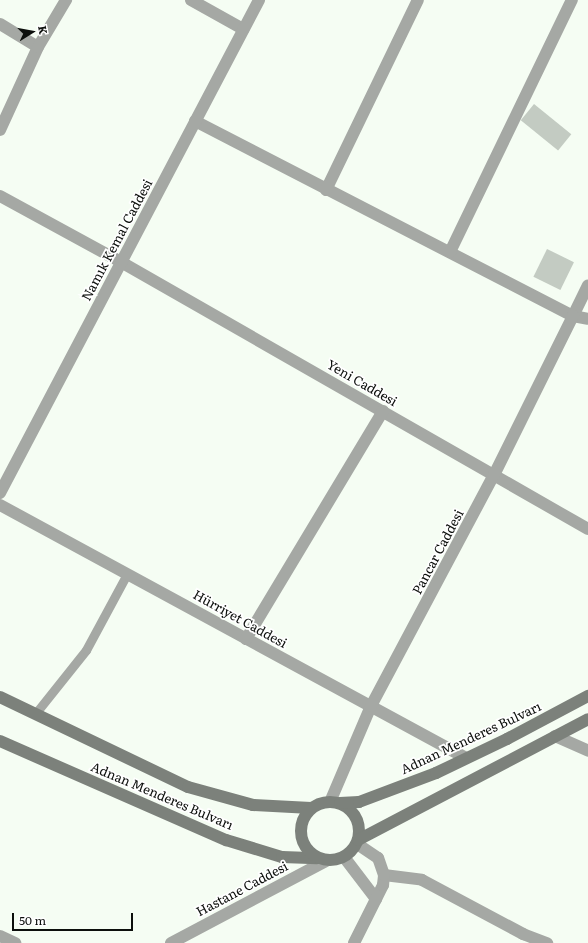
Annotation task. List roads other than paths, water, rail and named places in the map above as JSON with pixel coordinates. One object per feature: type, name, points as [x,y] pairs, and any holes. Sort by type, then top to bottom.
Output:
[{"type":"main road","name":"Adnan Menderes Bulvarı","points":[[335,802],[359,802],[466,758],[588,696]]},
{"type":"main road","name":"Adnan Menderes Bulvarı","points":[[0,697],[188,787],[253,805],[311,808]]},
{"type":"main road","points":[[358,842],[360,826],[356,816],[335,802],[311,808],[301,826],[301,836],[310,852],[322,859],[344,857],[358,842],[588,719]]},
{"type":"main road","name":"Adnan Menderes Bulvarı","points":[[0,741],[226,840],[282,857],[322,859]]},
{"type":"street","points":[[0,130],[38,47],[66,0]]},
{"type":"street","points":[[191,0],[243,30]]},
{"type":"street","name":"Namık Kemal Caddesi","points":[[0,493],[259,0]]},
{"type":"street","points":[[326,190],[418,0]]},
{"type":"street","points":[[450,252],[572,0]]},
{"type":"street","points":[[0,24],[38,47]]},
{"type":"street","points":[[195,121],[326,190],[573,316],[588,319]]},
{"type":"street","name":"Yeni Caddesi","points":[[0,197],[122,262],[588,529]]},
{"type":"street","name":"Pancar Caddesi","points":[[335,802],[371,706],[494,475],[588,285]]},
{"type":"street","points":[[246,639],[383,412]]},
{"type":"street","name":"Hürriyet Caddesi","points":[[0,505],[466,758]]},
{"type":"street","points":[[555,736],[588,751]]},
{"type":"street","points":[[354,943],[383,885],[384,876],[378,858],[358,842]]},
{"type":"street","points":[[344,857],[376,899]]},
{"type":"street","name":"Hastane Caddesi","points":[[171,943],[322,859]]},
{"type":"street","points":[[384,876],[422,880],[523,934],[547,943]]},
{"type":"street","points":[[0,936],[16,943]]},
{"type":"lane","points":[[35,714],[86,650],[127,574]]}]
